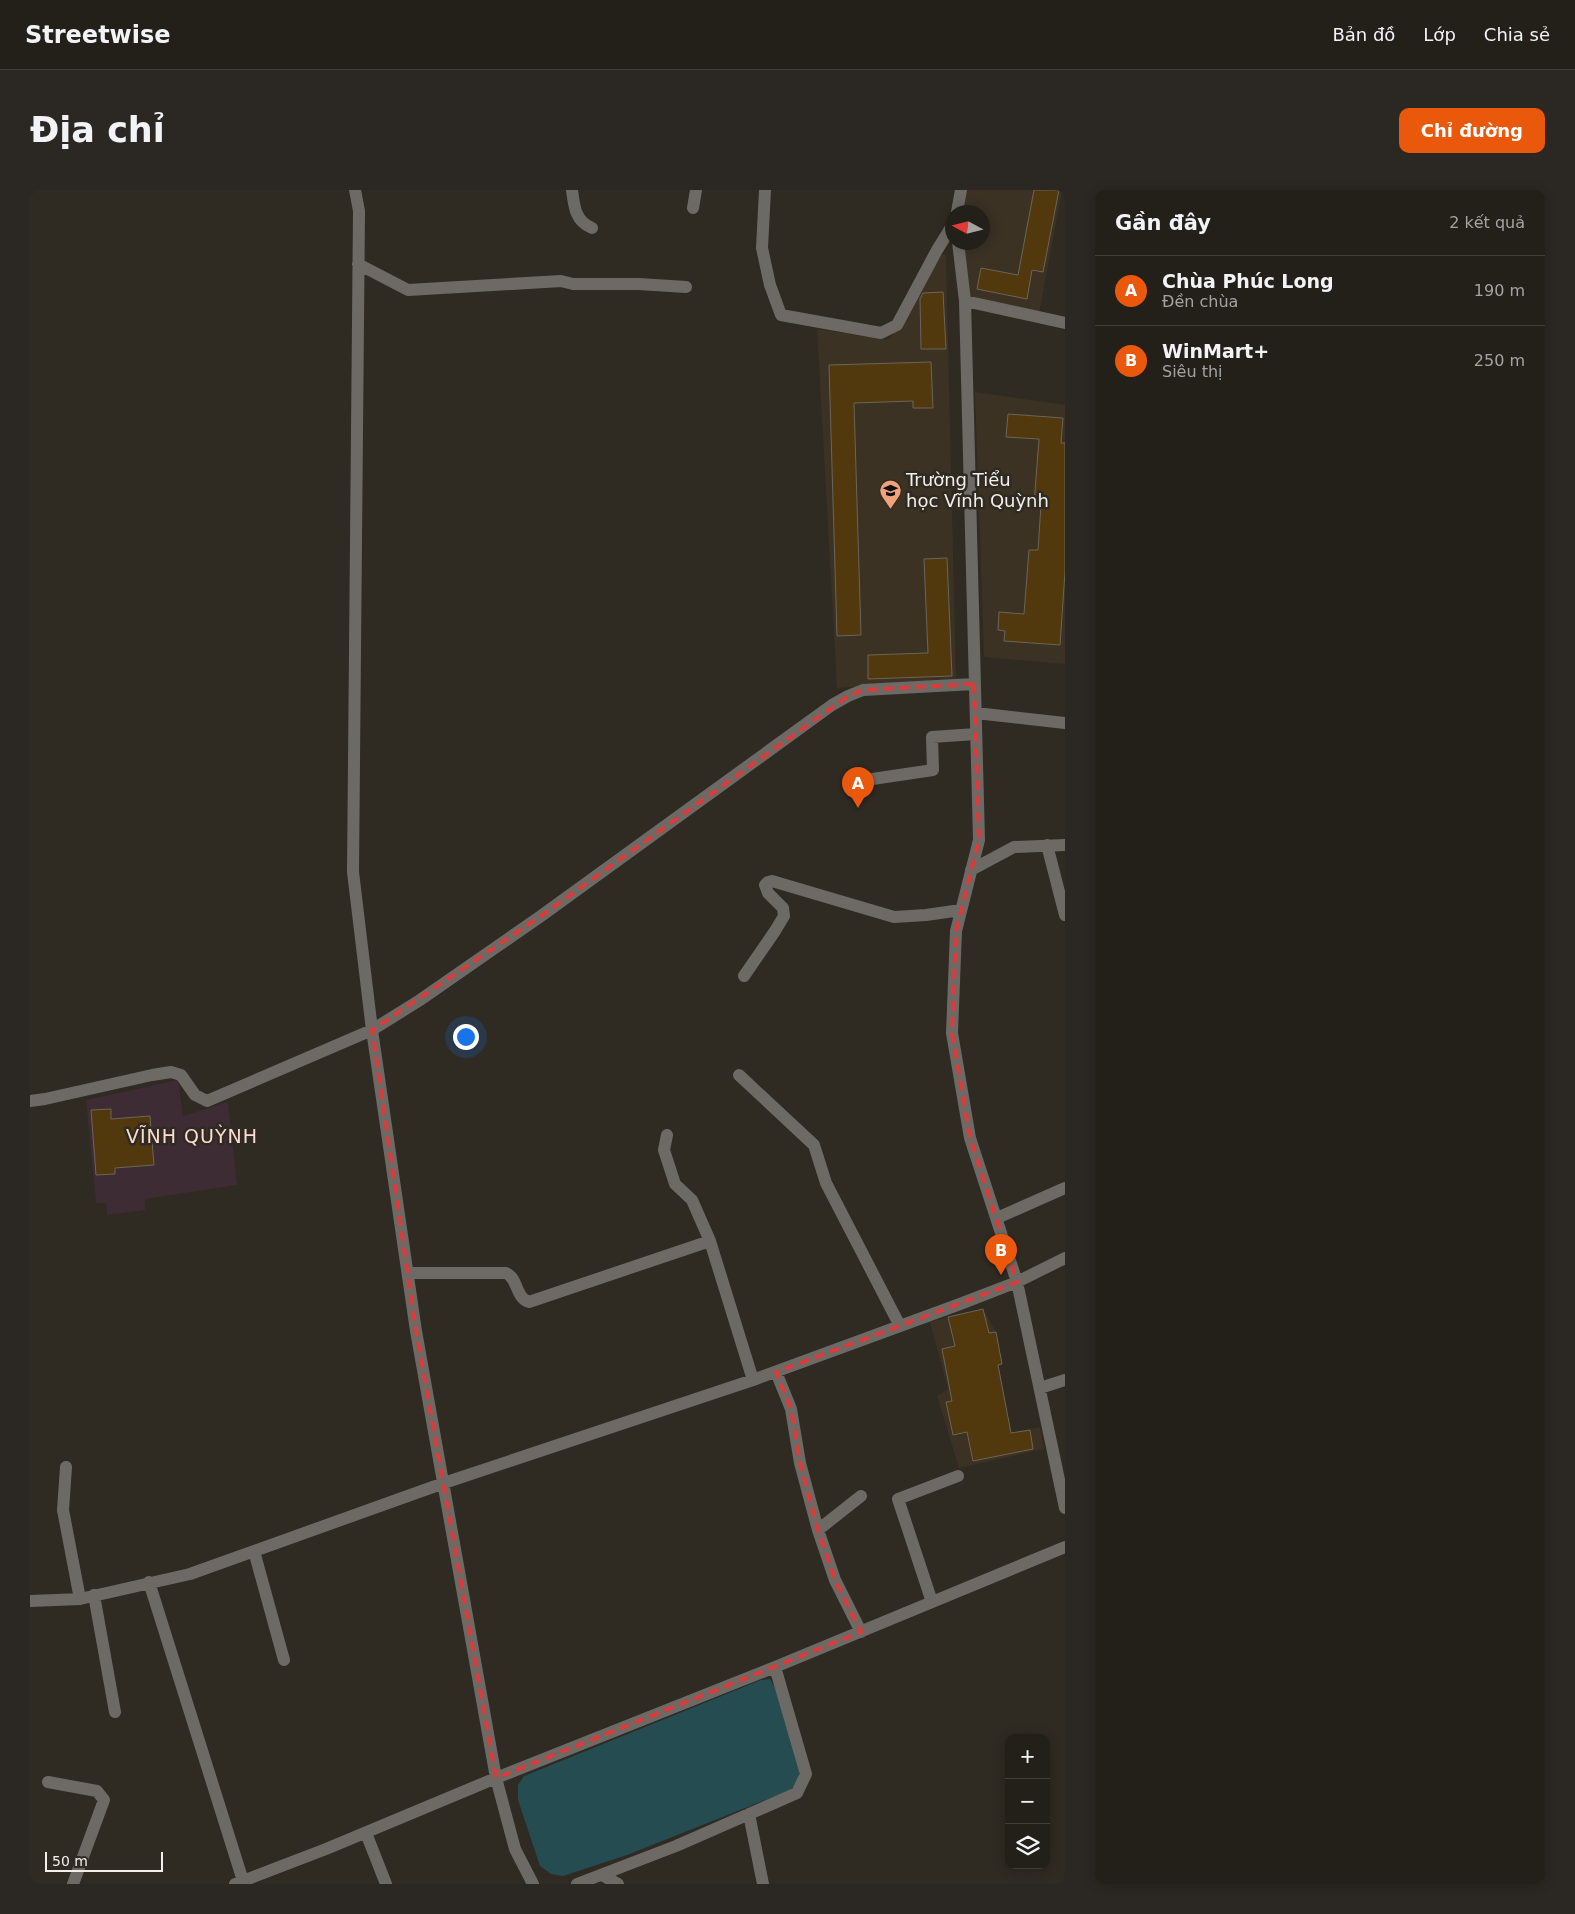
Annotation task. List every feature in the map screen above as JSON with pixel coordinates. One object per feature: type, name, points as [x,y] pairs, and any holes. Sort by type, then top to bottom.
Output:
[{"type":"street","points":[[355,190],[359,211],[353,872],[372,1030],[408,1273],[496,1778],[515,1849],[533,1884]]},
{"type":"street","points":[[572,190],[574,210],[580,220],[592,228]]},
{"type":"street","points":[[693,208],[696,190]]},
{"type":"street","points":[[765,190],[762,248],[770,284],[781,315],[881,333],[897,325],[945,237]]},
{"type":"street","points":[[958,205],[961,190]]},
{"type":"street","points":[[959,250],[966,301],[979,840],[956,931],[952,1033],[970,1138],[1017,1282],[1065,1508]]},
{"type":"street","points":[[358,264],[408,290],[561,281],[573,284],[639,284],[686,287]]},
{"type":"street","points":[[966,301],[1065,322]]},
{"type":"street","points":[[30,1101],[45,1100],[171,1072],[181,1075],[195,1095],[206,1101],[372,1030],[420,1000],[541,916],[742,770],[848,696],[863,690],[974,684]]},
{"type":"street","points":[[976,713],[1065,723]]},
{"type":"street","points":[[859,781],[933,770],[932,737],[976,734]]},
{"type":"street","points":[[1046,845],[1065,915]]},
{"type":"street","points":[[971,870],[1014,846],[1065,845]]},
{"type":"street","points":[[744,976],[776,931],[784,916],[783,908],[768,893],[765,885],[768,882],[772,881],[894,917],[961,910]]},
{"type":"street","points":[[739,1075],[814,1145],[826,1184],[900,1326]]},
{"type":"street","points":[[667,1135],[664,1150],[675,1184],[692,1200],[710,1241],[753,1380]]},
{"type":"street","points":[[997,1218],[1065,1188]]},
{"type":"street","points":[[408,1273],[506,1273],[512,1276],[523,1299],[529,1302],[710,1241]]},
{"type":"street","points":[[30,1601],[80,1599],[190,1574],[444,1484],[776,1372],[1017,1282],[1065,1258]]},
{"type":"street","points":[[776,1372],[791,1409],[800,1463],[818,1530],[835,1580],[861,1632]]},
{"type":"street","points":[[1040,1388],[1065,1380]]},
{"type":"street","points":[[66,1467],[63,1510],[80,1599]]},
{"type":"street","points":[[932,1602],[898,1499],[958,1476]]},
{"type":"street","points":[[818,1530],[861,1496]]},
{"type":"street","points":[[149,1582],[241,1883],[496,1778],[861,1632],[1065,1546]]},
{"type":"street","points":[[254,1551],[284,1660]]},
{"type":"street","points":[[94,1595],[115,1712]]},
{"type":"street","points":[[577,1884],[797,1793],[806,1774],[775,1667]]},
{"type":"street","points":[[48,1782],[97,1791],[104,1800],[73,1884]]},
{"type":"street","points":[[750,1814],[763,1884]]},
{"type":"street","points":[[366,1832],[386,1884]]},
{"type":"street","points":[[602,1875],[618,1884]]},
{"type":"highlighted area","points":[[974,684],[979,840],[956,931],[952,1033],[970,1138],[1017,1282],[776,1372],[791,1409],[800,1463],[818,1530],[835,1580],[861,1632],[496,1778],[416,1331],[372,1030],[541,916],[848,696],[863,690]]},
{"type":"shaded area","points":[[967,190],[1062,190],[1039,314],[969,297],[965,250],[990,250],[990,205],[964,205]]},
{"type":"shaded area","name":"Trường Tiểu học Vĩnh Quỳnh","points":[[942,254],[946,255],[956,679],[837,688],[817,329],[889,340]]},
{"type":"shaded area","points":[[975,392],[1065,405],[1065,664],[984,657]]},
{"type":"shaded area","points":[[178,1080],[183,1116],[228,1102],[237,1185],[145,1199],[145,1210],[107,1215],[106,1203],[96,1203],[86,1100]]},
{"type":"shaded area","points":[[983,1309],[996,1332],[1002,1364],[998,1365],[1011,1433],[1040,1427],[1044,1449],[959,1468],[937,1396],[948,1389],[930,1322]]},
{"type":"water","points":[[770,1679],[775,1688],[800,1770],[796,1786],[788,1791],[627,1855],[563,1876],[551,1874],[540,1866],[518,1800],[518,1785],[524,1776],[761,1680]]},
{"type":"building","points":[[1034,190],[1059,190],[1043,272],[1032,270],[1027,299],[977,289],[981,268],[1018,275]]},
{"type":"building","points":[[943,292],[946,349],[921,349],[920,299],[923,293]]},
{"type":"building","points":[[931,362],[933,408],[913,408],[913,401],[854,403],[861,635],[837,636],[829,365]]},
{"type":"building","points":[[1008,414],[1063,418],[1061,443],[1065,443],[1065,572],[1060,645],[1004,641],[1005,631],[998,630],[999,612],[1024,614],[1029,550],[1038,550],[1041,505],[1034,504],[1039,439],[1006,437]]},
{"type":"building","points":[[947,558],[952,676],[868,679],[868,655],[928,653],[924,559]]},
{"type":"building","points":[[111,1109],[111,1119],[150,1116],[154,1165],[115,1168],[115,1174],[96,1175],[91,1110]]},
{"type":"building","points":[[983,1309],[989,1333],[996,1332],[1002,1364],[998,1365],[1011,1433],[1030,1430],[1033,1449],[973,1461],[967,1432],[953,1435],[946,1402],[952,1401],[942,1349],[955,1346],[948,1317]]},
{"type":"place","name":"Trường Tiểu học Vĩnh Quỳnh","points":[[890,509]]},
{"type":"place","name":"Chùa Phúc Long","points":[[858,808]]},
{"type":"place","name":"WinMart+","points":[[1001,1275]]},
{"type":"district","name":"VĨNH QUỲNH","points":[[192,1136]]}]
